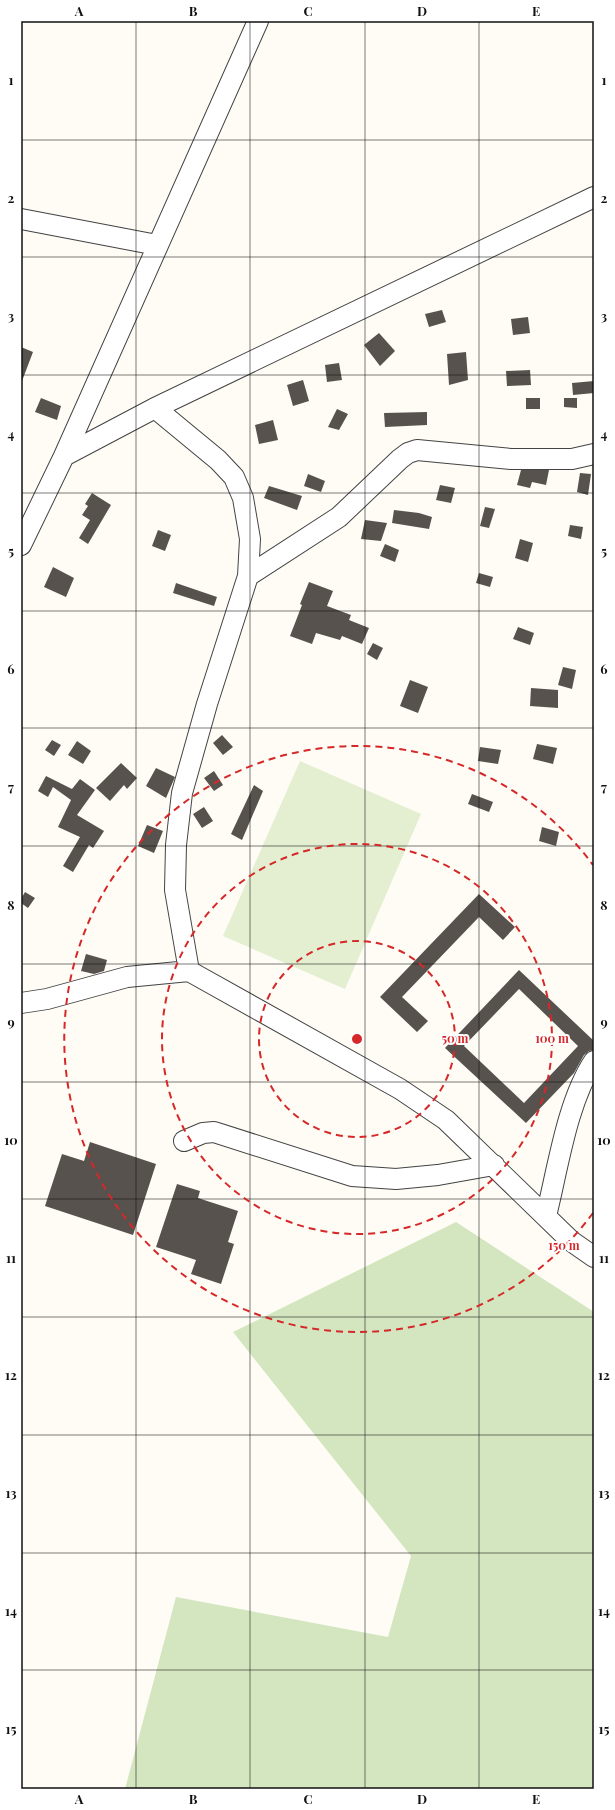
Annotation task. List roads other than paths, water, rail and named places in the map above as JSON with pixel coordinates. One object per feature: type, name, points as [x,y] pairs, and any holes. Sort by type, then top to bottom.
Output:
[{"type":"street","points":[[21,545],[64,456],[258,21]]},
{"type":"street","points":[[64,456],[155,408],[592,201]]},
{"type":"street","points":[[21,219],[157,245]]},
{"type":"street","points":[[155,408],[218,460],[234,477],[243,498],[250,539],[248,576],[207,704],[182,793],[176,845],[175,890],[189,972]]},
{"type":"street","points":[[248,576],[339,517],[408,453],[417,450],[511,459],[572,459],[594,454]]},
{"type":"street","points":[[21,1004],[47,999],[127,977],[189,972],[400,1089],[446,1120],[571,1241],[594,1258]]},
{"type":"street","points":[[546,1216],[569,1122],[584,1076],[594,1061]]},
{"type":"street","points":[[184,1141],[203,1133],[214,1132],[352,1176],[396,1179],[438,1175],[494,1166]]}]
